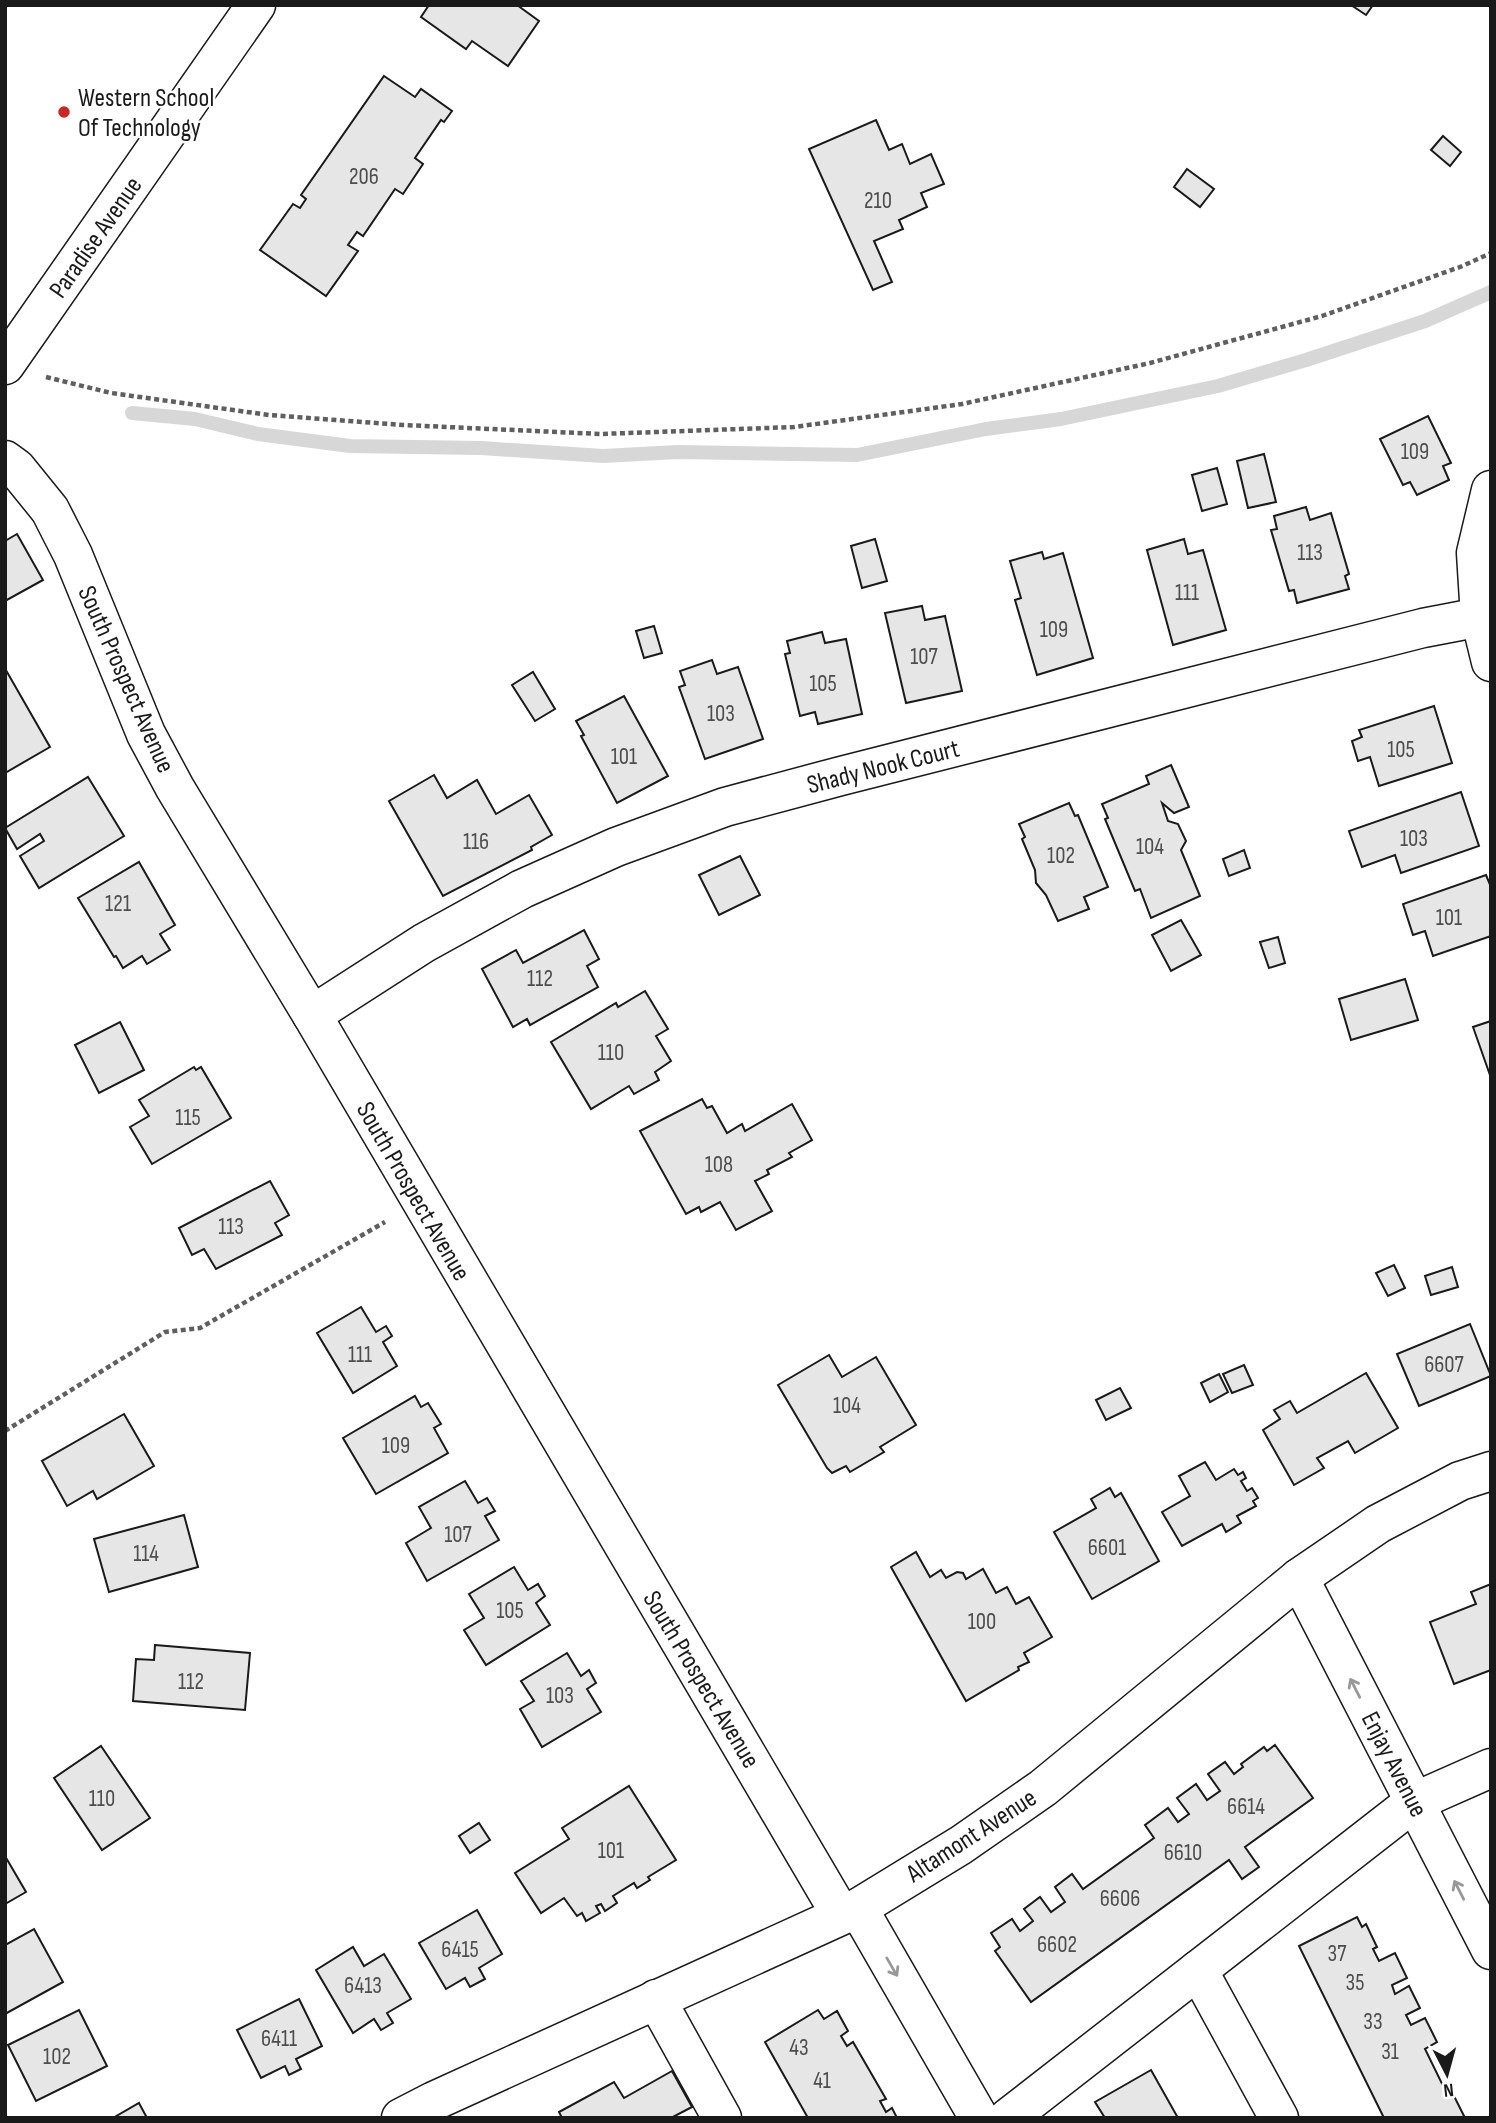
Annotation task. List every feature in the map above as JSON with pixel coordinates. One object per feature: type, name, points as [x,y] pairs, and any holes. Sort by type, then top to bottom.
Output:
[{"type":"street","name":"Paradise Avenue","points":[[5,365],[256,5]]},
{"type":"street","name":"South Prospect Avenue","points":[[5,460],[16,468],[50,510],[73,555],[146,734],[175,788],[421,1202],[850,1911],[979,2118]]},
{"type":"street","points":[[1491,490],[1476,553],[1491,662]]},
{"type":"street","name":"Shady Nook Court","points":[[312,1015],[424,943],[522,889],[616,847],[725,807],[1410,631],[1486,616]]},
{"type":"street","name":"Altamont Avenue","points":[[426,2112],[656,1999],[850,1911],[961,1845],[1042,1788],[1299,1578],[1378,1524],[1460,1481],[1491,1471]]},
{"type":"street","name":"Enjay Avenue","points":[[1299,1578],[1491,1950]]},
{"type":"street","points":[[1008,2118],[1414,1802],[1491,1768]]},
{"type":"street","points":[[1198,1970],[1279,2118]]},
{"type":"street","points":[[656,1999],[722,2118]]},
{"type":"path","points":[[45,377],[111,393],[256,413],[403,425],[601,434],[794,427],[962,404],[1150,363],[1322,316],[1460,267],[1491,253]]},
{"type":"path","points":[[5,1431],[165,1332],[200,1328],[421,1202]]},
{"type":"building","points":[[429,5],[517,5],[539,21],[508,66],[472,41],[466,49],[421,17]]},
{"type":"building","points":[[1351,5],[1373,5],[1366,15]]},
{"type":"building","points":[[384,76],[415,97],[421,89],[452,111],[444,122],[441,120],[415,158],[423,164],[403,194],[395,189],[363,236],[357,232],[348,245],[358,251],[326,296],[260,250],[293,204],[300,208],[306,199],[301,195]]},
{"type":"building","points":[[876,120],[889,150],[902,144],[910,164],[931,154],[944,184],[921,193],[927,207],[899,220],[903,229],[874,241],[892,282],[873,290],[809,149]]},
{"type":"building","points":[[1443,136],[1461,152],[1450,166],[1431,150]]},
{"type":"building","points":[[1187,169],[1214,189],[1200,207],[1174,187]]},
{"type":"building","points":[[1428,416],[1451,463],[1443,466],[1449,480],[1417,495],[1410,482],[1403,485],[1380,439]]},
{"type":"building","points":[[1264,454],[1276,502],[1248,508],[1237,461]]},
{"type":"building","points":[[1217,468],[1227,504],[1202,511],[1192,475]]},
{"type":"building","points":[[1306,507],[1310,520],[1331,513],[1349,574],[1345,576],[1349,589],[1297,603],[1294,590],[1289,591],[1271,530],[1277,529],[1274,516]]},
{"type":"building","points":[[17,534],[43,580],[5,601],[5,541]]},
{"type":"building","points":[[875,539],[887,581],[862,588],[851,546]]},
{"type":"building","points":[[1184,539],[1188,554],[1203,550],[1226,630],[1173,645],[1147,550]]},
{"type":"building","points":[[1042,552],[1044,559],[1063,553],[1093,658],[1037,675],[1015,600],[1021,598],[1010,561]]},
{"type":"building","points":[[922,606],[925,620],[945,616],[962,691],[906,703],[885,613]]},
{"type":"building","points":[[654,626],[662,653],[644,658],[636,631]]},
{"type":"building","points":[[822,632],[825,643],[846,639],[862,714],[818,724],[815,712],[800,716],[785,654],[790,653],[787,641]]},
{"type":"building","points":[[712,660],[717,674],[738,667],[763,739],[705,759],[679,687],[685,685],[680,671]]},
{"type":"building","points":[[7,672],[50,747],[5,773],[5,674]]},
{"type":"building","points":[[533,672],[555,709],[535,721],[512,685]]},
{"type":"building","points":[[624,696],[668,776],[617,803],[581,736],[584,735],[576,721]]},
{"type":"building","points":[[1434,706],[1452,763],[1379,786],[1370,757],[1358,761],[1352,741],[1362,737],[1359,730]]},
{"type":"building","points":[[1171,765],[1189,807],[1174,813],[1162,803],[1168,821],[1178,824],[1186,841],[1181,850],[1200,896],[1151,918],[1140,889],[1135,891],[1105,819],[1108,818],[1102,804],[1149,784],[1146,776]]},
{"type":"building","points":[[434,775],[447,798],[477,780],[496,814],[529,795],[552,835],[531,847],[532,850],[443,896],[389,801]]},
{"type":"building","points":[[88,777],[124,836],[39,888],[20,856],[44,841],[40,834],[17,849],[5,828]]},
{"type":"building","points":[[1461,792],[1479,846],[1401,873],[1395,855],[1362,867],[1349,831]]},
{"type":"building","points":[[1069,803],[1075,816],[1078,815],[1108,887],[1084,897],[1089,909],[1058,921],[1046,895],[1036,883],[1035,870],[1019,824]]},
{"type":"building","points":[[1244,850],[1250,868],[1229,876],[1223,859]]},
{"type":"building","points":[[740,856],[760,895],[719,915],[699,875]]},
{"type":"building","points":[[139,862],[175,925],[160,934],[170,950],[147,964],[142,956],[123,968],[78,898]]},
{"type":"building","points":[[1486,875],[1491,887],[1491,936],[1433,956],[1425,931],[1413,935],[1403,904]]},
{"type":"building","points":[[1181,920],[1201,955],[1171,971],[1152,935]]},
{"type":"building","points":[[584,930],[599,959],[587,966],[598,987],[530,1025],[527,1019],[513,1027],[482,969],[516,950],[523,963]]},
{"type":"building","points":[[1278,937],[1285,963],[1269,968],[1260,942]]},
{"type":"building","points":[[1405,979],[1418,1020],[1351,1040],[1339,999]]},
{"type":"building","points":[[645,991],[668,1029],[656,1036],[671,1061],[655,1072],[659,1080],[634,1094],[629,1086],[591,1109],[551,1042],[616,1003],[618,1007]]},
{"type":"building","points":[[1491,1021],[1491,1078],[1473,1027]]},
{"type":"building","points":[[120,1022],[144,1070],[99,1093],[75,1045]]},
{"type":"building","points":[[194,1067],[196,1070],[201,1067],[231,1118],[152,1164],[130,1127],[149,1116],[139,1100]]},
{"type":"building","points":[[702,1099],[707,1108],[712,1106],[727,1133],[742,1124],[745,1131],[792,1104],[812,1140],[789,1153],[792,1157],[767,1170],[769,1174],[755,1181],[772,1211],[736,1230],[720,1202],[701,1212],[699,1207],[686,1214],[640,1131]]},
{"type":"building","points":[[270,1181],[289,1215],[275,1223],[282,1235],[216,1269],[204,1249],[192,1255],[179,1228]]},
{"type":"building","points":[[1394,1265],[1405,1288],[1388,1296],[1376,1273]]},
{"type":"building","points":[[1452,1267],[1458,1287],[1431,1295],[1425,1276]]},
{"type":"building","points":[[361,1307],[376,1332],[386,1326],[392,1336],[383,1342],[397,1366],[353,1393],[317,1333]]},
{"type":"building","points":[[1470,1324],[1491,1376],[1419,1406],[1397,1354]]},
{"type":"building","points":[[829,1355],[842,1377],[876,1357],[916,1425],[880,1447],[884,1452],[850,1472],[846,1466],[832,1473],[827,1468],[778,1385]]},
{"type":"building","points":[[1244,1365],[1253,1385],[1232,1393],[1223,1374]]},
{"type":"building","points":[[1366,1373],[1398,1428],[1355,1453],[1348,1441],[1317,1458],[1324,1468],[1294,1485],[1263,1430],[1280,1419],[1274,1410],[1290,1401],[1297,1413]]},
{"type":"building","points":[[1219,1374],[1228,1392],[1210,1402],[1201,1383]]},
{"type":"building","points":[[1120,1388],[1131,1408],[1106,1420],[1096,1400]]},
{"type":"building","points":[[415,1396],[421,1407],[428,1403],[441,1424],[434,1428],[448,1453],[376,1494],[343,1438]]},
{"type":"building","points":[[124,1414],[154,1466],[97,1499],[93,1491],[67,1506],[42,1461]]},
{"type":"building","points":[[1205,1462],[1216,1480],[1234,1469],[1238,1475],[1243,1472],[1246,1478],[1241,1481],[1247,1491],[1252,1488],[1258,1498],[1253,1501],[1256,1506],[1237,1516],[1241,1523],[1226,1532],[1222,1524],[1182,1546],[1162,1512],[1190,1496],[1179,1476]]},
{"type":"building","points":[[465,1481],[478,1503],[487,1498],[495,1511],[485,1516],[499,1540],[427,1581],[406,1543],[431,1528],[419,1507]]},
{"type":"building","points":[[1110,1488],[1115,1497],[1121,1493],[1159,1561],[1092,1599],[1054,1532],[1096,1508],[1091,1499]]},
{"type":"building","points":[[184,1515],[198,1567],[109,1592],[94,1539]]},
{"type":"building","points":[[916,1552],[930,1577],[941,1570],[946,1578],[957,1572],[963,1573],[966,1579],[983,1569],[996,1593],[1007,1587],[1016,1604],[1029,1597],[1052,1637],[1024,1653],[1029,1662],[1018,1667],[1019,1670],[966,1701],[891,1567]]},
{"type":"building","points":[[514,1567],[528,1590],[538,1584],[545,1596],[536,1603],[550,1625],[486,1665],[464,1630],[484,1618],[469,1594]]},
{"type":"building","points":[[1491,1584],[1491,1670],[1454,1684],[1430,1622],[1476,1604],[1471,1592]]},
{"type":"building","points":[[155,1645],[250,1653],[245,1710],[133,1701],[136,1659],[154,1660]]},
{"type":"building","points":[[567,1653],[581,1676],[589,1670],[596,1683],[587,1689],[601,1712],[542,1747],[520,1709],[534,1701],[521,1681]]},
{"type":"building","points":[[1275,1745],[1313,1798],[1245,1847],[1259,1867],[1242,1879],[1229,1860],[1031,2002],[995,1951],[1000,1947],[991,1933],[1012,1919],[1020,1931],[1033,1921],[1024,1909],[1040,1897],[1051,1912],[1065,1902],[1055,1887],[1072,1874],[1083,1889],[1154,1838],[1145,1825],[1168,1808],[1178,1822],[1189,1814],[1177,1798],[1196,1784],[1207,1800],[1220,1791],[1208,1774],[1225,1762],[1234,1774],[1243,1767],[1241,1764],[1264,1747],[1267,1751]]},
{"type":"building","points":[[101,1746],[150,1818],[102,1850],[54,1778]]},
{"type":"building","points":[[629,1786],[676,1860],[648,1877],[650,1880],[637,1888],[634,1883],[613,1896],[617,1903],[605,1911],[601,1904],[596,1906],[600,1913],[586,1921],[582,1913],[577,1916],[564,1898],[541,1913],[515,1873],[569,1839],[562,1828]]},
{"type":"building","points":[[479,1823],[490,1840],[470,1853],[459,1836]]},
{"type":"building","points":[[5,1856],[26,1892],[5,1904]]},
{"type":"building","points":[[477,1910],[502,1954],[479,1968],[485,1979],[470,1987],[465,1978],[446,1989],[419,1943]]},
{"type":"building","points":[[1357,1917],[1362,1927],[1366,1924],[1377,1947],[1373,1949],[1379,1961],[1395,1953],[1407,1978],[1392,1985],[1395,1994],[1409,1986],[1420,2008],[1406,2015],[1411,2025],[1425,2018],[1437,2042],[1425,2049],[1447,2094],[1452,2092],[1464,2116],[1461,2118],[1384,2118],[1299,1946]]},
{"type":"building","points":[[34,1929],[63,1982],[5,2014],[5,1945]]},
{"type":"building","points":[[353,1947],[364,1966],[384,1954],[411,1999],[387,2013],[393,2023],[381,2030],[374,2019],[353,2033],[316,1970]]},
{"type":"building","points":[[299,1999],[322,2046],[296,2059],[301,2069],[289,2075],[285,2066],[261,2078],[237,2030]]},
{"type":"building","points":[[79,2010],[107,2066],[36,2101],[8,2045]]},
{"type":"building","points":[[818,2010],[824,2019],[837,2011],[848,2031],[841,2036],[847,2046],[853,2042],[886,2099],[880,2101],[886,2112],[892,2108],[897,2118],[808,2118],[765,2042]]},
{"type":"building","points":[[1151,2070],[1178,2118],[1105,2118],[1095,2102]]},
{"type":"building","points":[[672,2071],[692,2107],[671,2118],[562,2118],[559,2112],[614,2082],[624,2098]]},
{"type":"building","points":[[139,2103],[147,2118],[113,2118]]},
{"type":"waterway","points":[[132,413],[195,419],[258,434],[350,446],[481,448],[603,456],[678,452],[857,455],[986,429],[1061,419],[1218,386],[1425,321],[1491,292]]},
{"type":"place","name":"Western School Of Technology","points":[[64,112]]}]
